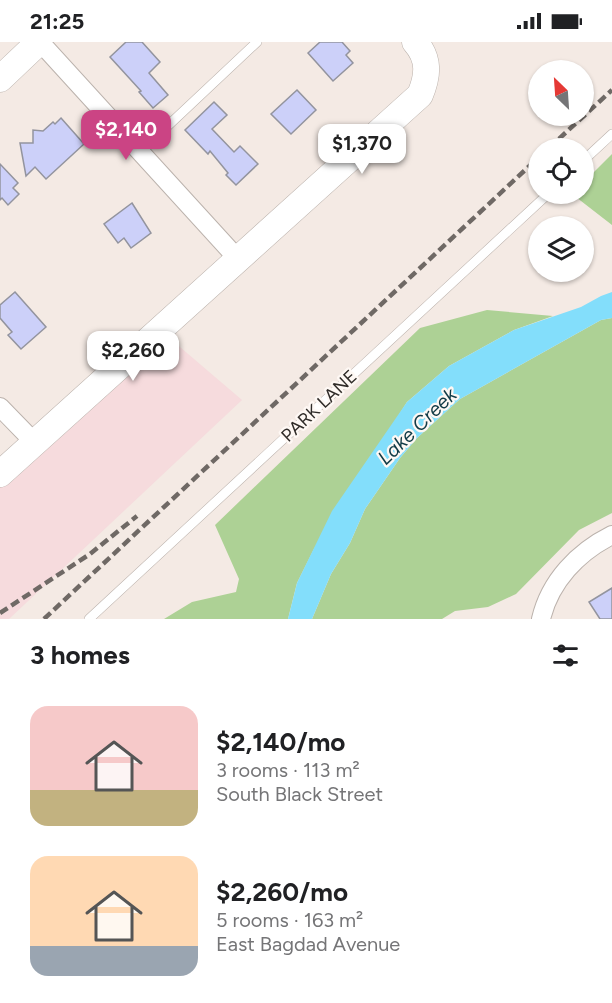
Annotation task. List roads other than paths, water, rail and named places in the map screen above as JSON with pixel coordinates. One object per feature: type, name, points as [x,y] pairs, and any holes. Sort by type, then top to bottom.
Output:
[{"type":"street","points":[[0,79],[40,42],[237,258]]},
{"type":"street","points":[[0,474],[420,95],[427,79],[421,52]]},
{"type":"street","points":[[0,407],[35,443]]},
{"type":"street","points":[[541,619],[551,591],[576,559],[612,535]]},
{"type":"lane","points":[[141,151],[257,42]]},
{"type":"lane","points":[[594,151],[612,134]]},
{"type":"lane","name":"PARK LANE","points":[[89,619],[537,204]]},
{"type":"water","name":"Lake Creek","points":[[612,292],[612,318],[601,320],[460,399],[417,438],[400,458],[365,509],[350,543],[331,574],[312,619],[288,619],[297,583],[332,511],[407,402],[449,366],[514,330],[581,307]]},
{"type":"railway","points":[[560,138],[612,90]]},
{"type":"railway","points":[[44,619],[528,167]]},
{"type":"railway","points":[[0,613],[90,554],[137,516]]}]
